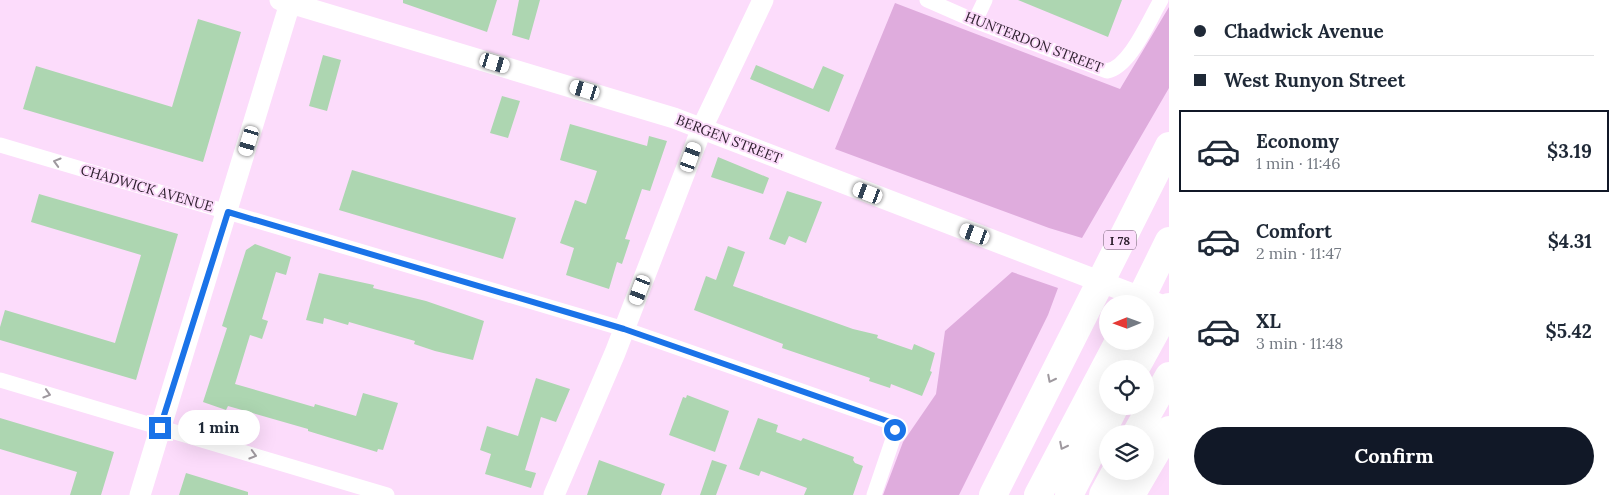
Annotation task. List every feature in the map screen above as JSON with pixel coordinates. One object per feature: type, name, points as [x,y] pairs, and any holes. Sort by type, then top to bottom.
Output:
[{"type":"highway","name":"I 78","points":[[993,495],[1169,146]]},
{"type":"highway","points":[[1073,336],[1169,174]]},
{"type":"highway","points":[[1142,295],[1169,241]]},
{"type":"highway","points":[[1143,295],[1169,252]]},
{"type":"highway","points":[[1140,360],[1166,314]]},
{"type":"highway","points":[[1038,495],[1114,350]]},
{"type":"highway","points":[[1141,425],[1169,376]]},
{"type":"highway","points":[[1069,495],[1110,415]]},
{"type":"highway","points":[[1154,456],[1169,430]]},
{"type":"highway","points":[[1103,495],[1111,480]]},
{"type":"highway","points":[[1131,495],[1140,480]]},
{"type":"street","points":[[554,495],[624,329],[702,128],[763,0]]},
{"type":"street","name":"HUNTERDON STREET","points":[[927,0],[975,21],[1098,69],[1114,70],[1126,61],[1161,0]]},
{"type":"street","points":[[975,21],[985,0]]},
{"type":"street","points":[[140,495],[228,212],[287,1]]},
{"type":"street","name":"BERGEN STREET","points":[[287,1],[639,106],[702,128],[1059,266],[1166,314]]},
{"type":"street","name":"CHADWICK AVENUE","points":[[0,144],[624,329],[893,423],[893,439],[874,495]]},
{"type":"street","points":[[0,380],[387,495]]},
{"type":"shaded area","points":[[895,3],[1120,89],[1169,7],[1169,88],[1082,238],[1049,228],[835,149]]},
{"type":"shaded area","points":[[1012,272],[1058,288],[1048,315],[959,495],[883,495],[903,442],[936,394],[945,331]]},
{"type":"building","points":[[403,0],[497,0],[487,32],[403,3]]},
{"type":"building","points":[[519,0],[540,0],[529,40],[512,35]]},
{"type":"building","points":[[1018,0],[1122,0],[1108,37]]},
{"type":"building","points":[[198,19],[241,32],[203,162],[23,109],[36,66],[172,107]]},
{"type":"building","points":[[323,55],[341,60],[327,111],[309,106]]},
{"type":"building","points":[[756,65],[813,89],[823,66],[844,75],[829,112],[750,79]]},
{"type":"building","points":[[502,96],[520,101],[508,138],[490,133]]},
{"type":"building","points":[[570,124],[647,146],[649,136],[667,141],[650,191],[642,189],[625,239],[630,240],[622,264],[617,262],[609,289],[566,275],[574,248],[560,243],[575,200],[586,204],[597,171],[560,160]]},
{"type":"building","points":[[718,157],[769,178],[763,194],[711,177]]},
{"type":"building","points":[[352,170],[516,218],[503,259],[339,210]]},
{"type":"building","points":[[787,191],[822,202],[806,243],[789,236],[785,245],[769,239]]},
{"type":"building","points":[[39,194],[178,234],[136,380],[0,340],[0,327],[5,310],[115,343],[141,255],[31,222]]},
{"type":"building","points":[[255,244],[291,257],[286,275],[276,272],[262,319],[268,321],[262,339],[250,335],[235,384],[314,407],[315,404],[356,416],[363,393],[398,403],[383,450],[378,449],[377,452],[308,431],[308,429],[228,406],[226,410],[203,402],[227,328],[222,326],[246,250]]},
{"type":"building","points":[[728,246],[745,252],[733,286],[853,329],[878,335],[877,338],[912,350],[914,344],[935,353],[930,371],[932,372],[922,396],[891,384],[890,388],[869,381],[870,378],[782,348],[783,344],[694,310],[706,276],[716,280]]},
{"type":"building","points":[[319,273],[374,285],[373,288],[426,301],[484,321],[473,360],[435,351],[414,344],[415,341],[349,322],[348,325],[324,318],[323,324],[306,320]]},
{"type":"building","points":[[536,378],[570,389],[556,422],[541,417],[525,470],[536,473],[531,488],[485,474],[491,454],[480,450],[487,426],[518,436]]},
{"type":"building","points":[[687,395],[729,411],[715,452],[669,435],[683,397],[686,398]]},
{"type":"building","points":[[0,418],[114,452],[101,495],[70,495],[77,472],[0,449]]},
{"type":"building","points":[[758,418],[778,425],[776,432],[801,441],[803,438],[854,457],[855,463],[863,466],[853,495],[804,495],[807,488],[761,471],[759,476],[739,469]]},
{"type":"building","points":[[599,460],[665,484],[661,495],[587,495]]},
{"type":"building","points":[[712,460],[727,465],[716,495],[700,495]]},
{"type":"building","points":[[186,473],[248,492],[248,495],[179,495]]},
{"type":"route","points":[[160,428],[228,212],[624,329],[893,423],[895,430]]}]
